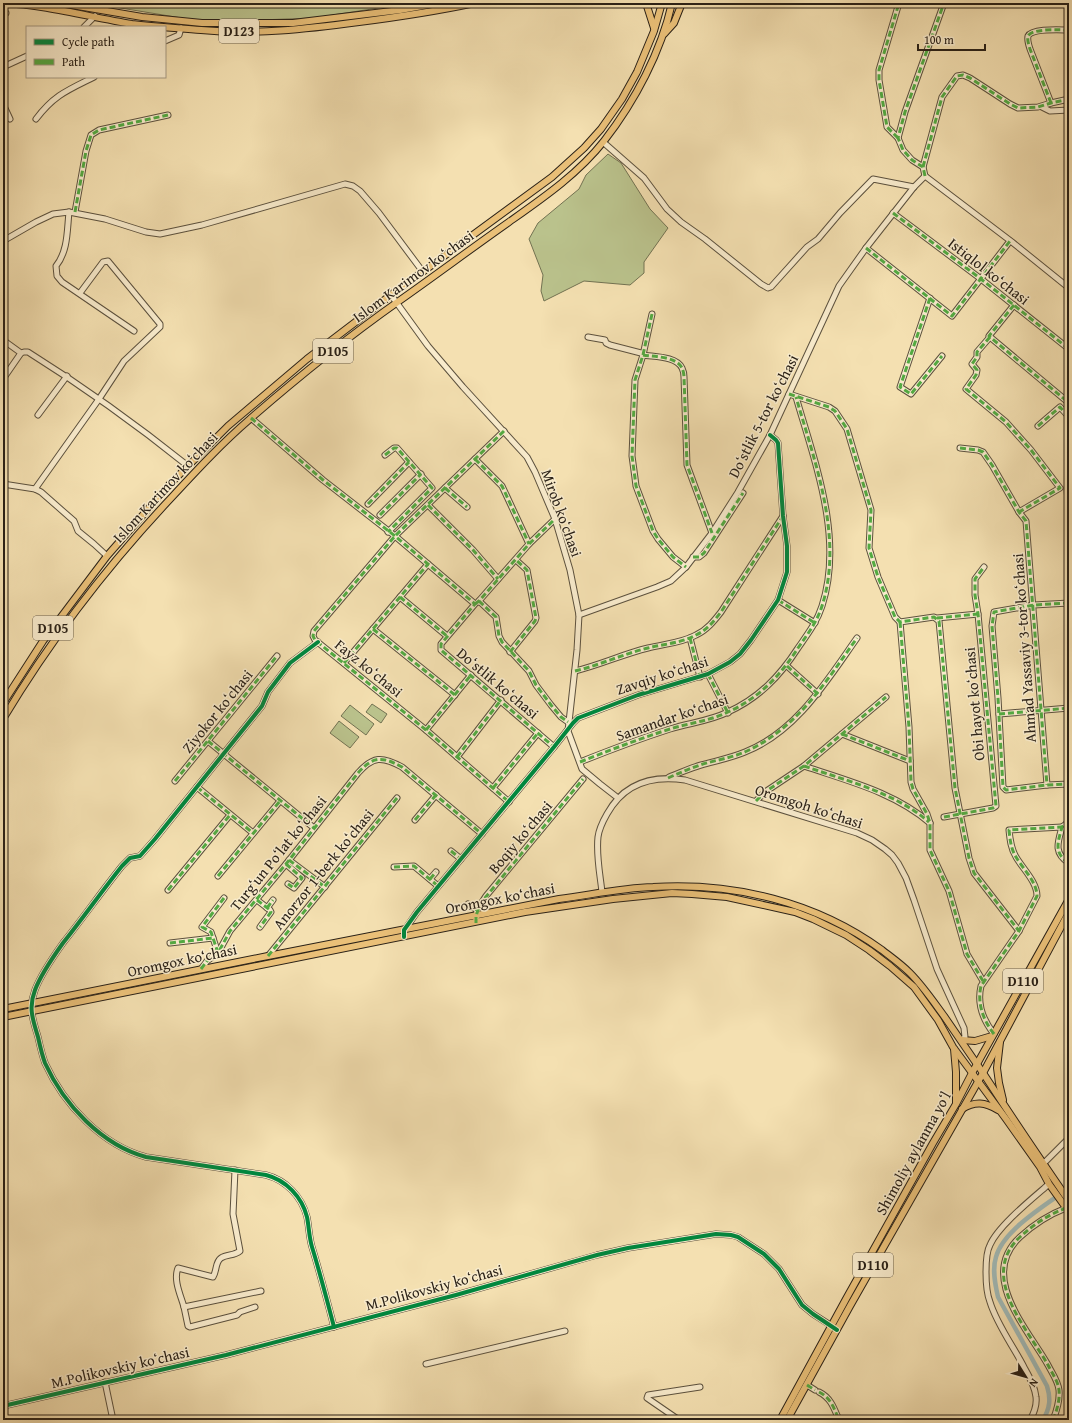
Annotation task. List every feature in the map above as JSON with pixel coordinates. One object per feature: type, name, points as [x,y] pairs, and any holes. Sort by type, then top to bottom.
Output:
[{"type":"main road","name":"D123","points":[[60,3],[142,17],[202,23],[293,23],[400,10],[439,3]]},
{"type":"main road","name":"D123","points":[[166,27],[256,32],[294,30],[410,15],[475,3]]},
{"type":"main road","points":[[646,3],[654,31]]},
{"type":"main road","name":"Islom Karimov koʻchasi","points":[[3,703],[43,641],[106,556],[142,515],[228,426],[285,378],[391,295],[536,190],[567,165],[584,148],[601,129],[622,99],[637,72],[654,31],[662,3]]},
{"type":"main road","name":"Islom Karimov koʻchasi","points":[[4,717],[45,653],[111,566],[146,524],[224,442],[294,381],[396,303],[451,265],[567,178],[603,142],[633,98],[650,65],[662,35],[672,3]]},
{"type":"main road","points":[[662,35],[674,23],[682,3]]},
{"type":"main road","name":"D123","points":[[3,4],[23,4],[132,24],[156,26]]},
{"type":"main road","points":[[342,17],[343,24]]},
{"type":"main road","points":[[322,20],[325,27]]},
{"type":"main road","points":[[499,216],[506,224]]},
{"type":"main road","name":"Oromgox ko‘chasi","points":[[3,1010],[254,958],[404,930],[476,913],[602,892],[653,886],[713,888],[750,893],[802,907],[822,915],[855,932],[894,959],[910,973],[934,1001],[943,1016],[962,1040],[1042,1165]]},
{"type":"main road","name":"Oromgox ko‘chasi","points":[[3,1016],[30,1012],[567,905],[672,893],[748,900],[801,914],[831,928],[863,946],[900,974],[914,987],[938,1020],[953,1047],[1042,1165]]},
{"type":"main road","name":"Shimoliy aylanma yoʻl","points":[[958,1107],[972,1073],[1068,902]]},
{"type":"main road","name":"Shimoliy aylanma yoʻl","points":[[780,1420],[834,1328],[933,1143],[983,1073],[1069,912]]},
{"type":"main road","points":[[962,1040],[975,1041],[993,1035]]},
{"type":"main road","points":[[1001,1039],[997,1068],[1005,1106]]},
{"type":"main road","points":[[953,1047],[958,1107],[978,1102],[989,1105],[1001,1112]]},
{"type":"main road","points":[[1042,1165],[1056,1182],[1067,1205]]},
{"type":"main road","points":[[1042,1165],[1050,1186],[1067,1205]]},
{"type":"main road","name":"Shimoliy aylanma yoʻl","points":[[787,1420],[807,1385],[834,1328]]},
{"type":"street","points":[[900,3],[879,70],[879,80],[887,127],[898,138],[903,150],[912,160],[923,166]]},
{"type":"street","points":[[898,138],[905,112],[944,3]]},
{"type":"street","points":[[85,26],[95,16]]},
{"type":"street","points":[[166,42],[179,35],[180,28]]},
{"type":"street","points":[[1051,103],[1030,49],[1028,36],[1039,30],[1069,30]]},
{"type":"street","points":[[3,67],[26,56]]},
{"type":"street","points":[[1069,99],[1042,106],[1018,108],[970,78],[963,75],[957,76],[942,97],[923,166],[925,176],[1069,288]]},
{"type":"street","points":[[36,119],[46,106],[59,95],[92,78]]},
{"type":"street","points":[[3,104],[10,119]]},
{"type":"street","points":[[1042,106],[1050,111],[1069,110]]},
{"type":"street","points":[[134,331],[62,282],[57,276],[56,266],[61,260],[66,244],[72,212],[91,135],[99,130],[168,115]]},
{"type":"street","points":[[603,142],[644,178],[667,209],[681,222],[768,288],[771,287],[807,247],[818,239],[840,213],[873,179],[914,187]]},
{"type":"street","name":"Doʻstlik 5-tor koʻchasi","points":[[579,615],[671,581],[686,567],[712,533],[738,492],[770,435],[839,286],[866,248],[914,187],[925,176]]},
{"type":"street","points":[[3,241],[53,214],[72,212],[146,232],[160,234],[202,225],[345,184],[353,186],[360,191],[379,213],[423,272]]},
{"type":"street","name":"Istiqlol ko‘chasi","points":[[894,213],[981,279],[1069,349]]},
{"type":"street","points":[[866,248],[952,316],[1010,241]]},
{"type":"street","points":[[35,489],[100,399],[124,361],[160,327],[160,324],[108,261],[103,262],[80,293]]},
{"type":"street","name":"Mirob koʻchasi","points":[[391,295],[428,346],[527,457],[555,519],[570,570],[579,615],[577,650],[568,731]]},
{"type":"street","points":[[930,298],[900,387],[911,394],[942,356]]},
{"type":"street","points":[[1014,305],[977,352],[977,357],[972,364],[977,370],[976,375],[966,389],[1006,422],[1031,450],[1060,488]]},
{"type":"street","points":[[652,314],[643,355],[635,380],[632,456],[636,486],[653,531],[673,557],[686,567]]},
{"type":"street","points":[[990,337],[1069,403]]},
{"type":"street","points":[[588,338],[604,340],[610,345],[641,352],[643,355],[669,359],[679,364],[682,368],[684,377],[687,465],[712,533]]},
{"type":"street","points":[[3,340],[21,354]]},
{"type":"street","points":[[3,379],[21,354],[28,352],[67,376],[100,399],[188,466]]},
{"type":"street","points":[[38,415],[67,376]]},
{"type":"street","points":[[789,394],[829,407],[835,411],[847,429],[871,510],[868,548],[881,583],[896,617],[900,622],[909,727],[911,782],[930,823],[930,850],[949,891],[967,954],[983,981]]},
{"type":"street","name":"Samandar ko‘chasi","points":[[580,762],[642,738],[728,713],[750,700],[773,681],[787,666],[815,623],[822,607],[829,580],[829,533],[824,494],[796,397]]},
{"type":"street","points":[[1038,426],[1060,407],[1069,417]]},
{"type":"street","points":[[251,418],[323,480],[496,617],[500,639],[510,652],[529,671],[550,705],[561,718],[568,722]]},
{"type":"street","points":[[395,536],[504,431]]},
{"type":"street","name":"Zavqiy koʻchasi","points":[[404,930],[460,859],[568,731],[573,722],[578,718],[592,712],[708,674],[730,662],[740,654],[751,640],[778,600],[787,572],[787,546],[783,516],[778,443],[770,435]]},
{"type":"street","points":[[385,455],[394,448],[397,448],[432,487],[432,489],[388,532]]},
{"type":"street","name":"Ahmad Yassaviy 3-tor koʻchasi","points":[[960,448],[983,452],[1026,521],[1034,605],[1040,711],[1047,785]]},
{"type":"street","points":[[475,459],[502,486],[529,544]]},
{"type":"street","points":[[368,504],[409,462]]},
{"type":"street","points":[[380,515],[421,474]]},
{"type":"street","points":[[3,484],[35,489],[45,495],[74,521],[78,531],[106,556]]},
{"type":"street","points":[[445,488],[467,507]]},
{"type":"street","points":[[1019,512],[1060,488],[1068,488],[1069,518]]},
{"type":"street","points":[[693,557],[699,557],[704,553],[743,493]]},
{"type":"street","points":[[428,505],[473,550],[498,579]]},
{"type":"street","points":[[575,671],[636,651],[690,638],[705,630],[717,617],[783,516]]},
{"type":"street","name":"Doʻstlik koʻchasi","points":[[554,747],[441,650],[441,644],[529,544],[555,519]]},
{"type":"street","name":"Fayz koʻchasi","points":[[395,536],[314,631],[313,636],[318,642],[426,730],[509,802]]},
{"type":"street","points":[[510,652],[536,618],[527,570],[516,560]]},
{"type":"street","points":[[344,663],[428,564]]},
{"type":"street","name":"Obi hayot koʻchasi","points":[[944,817],[993,808],[996,806],[975,595],[975,579],[984,567]]},
{"type":"street","points":[[400,597],[447,636]]},
{"type":"street","points":[[778,600],[815,623]]},
{"type":"street","points":[[1069,603],[1034,605],[994,612],[992,626],[1004,788],[1006,790],[1069,784]]},
{"type":"street","points":[[900,622],[978,614]]},
{"type":"street","name":"Obi hayot koʻchasi","points":[[937,618],[940,621],[955,788],[971,866],[974,873],[1018,931]]},
{"type":"street","points":[[373,629],[455,695]]},
{"type":"street","points":[[690,638],[700,677]]},
{"type":"street","points":[[668,778],[699,766],[745,752],[777,733],[792,721],[818,694],[857,638]]},
{"type":"street","points":[[318,642],[290,663],[268,692],[262,706],[197,787],[140,856],[130,858],[101,892],[70,933],[47,968],[35,990],[30,1012],[45,1062],[64,1097],[77,1112],[106,1137],[125,1150],[146,1157],[266,1175],[275,1177],[285,1183],[304,1207],[311,1245],[334,1327]]},
{"type":"street","name":"Ziyokor koʻchasi","points":[[175,781],[277,656]]},
{"type":"street","points":[[787,666],[818,694]]},
{"type":"street","points":[[708,674],[728,713]]},
{"type":"street","points":[[426,730],[470,676]]},
{"type":"street","points":[[756,801],[764,792],[804,766],[886,697]]},
{"type":"street","points":[[457,757],[501,700]]},
{"type":"street","points":[[999,714],[1069,708]]},
{"type":"street","points":[[568,731],[582,769],[618,798]]},
{"type":"street","points":[[493,788],[538,733]]},
{"type":"street","points":[[842,734],[892,752],[910,761]]},
{"type":"street","points":[[208,741],[314,828]]},
{"type":"street","name":"Turgʻun Poʻlat koʻchasi","points":[[201,969],[207,961],[218,954],[230,931],[369,762],[381,760],[394,763],[402,767],[436,795]]},
{"type":"street","points":[[804,766],[884,793],[919,814],[930,823]]},
{"type":"street","name":"Oromgoh koʻchasi","points":[[602,892],[598,864],[598,836],[603,821],[609,809],[629,788],[656,779],[668,778],[685,780],[857,833],[872,840],[892,855],[906,878],[937,970],[964,1028],[965,1037],[962,1040]]},
{"type":"street","name":"Boqiy koʻchasi","points":[[476,913],[486,896],[583,780]]},
{"type":"street","points":[[197,787],[253,833]]},
{"type":"street","points":[[415,820],[436,795],[482,834]]},
{"type":"street","name":"Anorzor 1-berk koʻchasi","points":[[268,956],[397,798]]},
{"type":"street","points":[[218,876],[280,801]]},
{"type":"street","points":[[168,890],[230,815]]},
{"type":"street","points":[[1069,819],[1062,827],[1058,843],[1058,851],[1060,856],[1069,863]]},
{"type":"street","points":[[993,1035],[985,1022],[981,1011],[980,990],[983,981],[1018,931],[1035,901],[1037,893],[1033,882],[1016,856],[1011,845],[1009,830],[1062,827]]},
{"type":"street","points":[[451,852],[460,859]]},
{"type":"street","points":[[288,862],[325,887]]},
{"type":"street","points":[[288,862],[302,878],[294,888],[288,884]]},
{"type":"street","points":[[394,867],[412,865],[438,886]]},
{"type":"street","points":[[430,879],[436,872]]},
{"type":"street","points":[[218,954],[211,932],[202,927],[224,898]]},
{"type":"street","points":[[257,900],[271,912],[260,927]]},
{"type":"street","points":[[267,908],[273,900]]},
{"type":"street","points":[[468,904],[476,913],[476,923]]},
{"type":"street","points":[[404,930],[404,937]]},
{"type":"street","points":[[170,943],[213,938]]},
{"type":"street","points":[[254,958],[256,966]]},
{"type":"street","points":[[1042,1165],[1069,1138]]},
{"type":"street","points":[[235,1170],[234,1214],[240,1251],[221,1258],[218,1262],[213,1277],[178,1268],[177,1277],[188,1326],[190,1327],[237,1315],[240,1312],[254,1307]]},
{"type":"street","points":[[1030,1420],[1036,1406],[1035,1389],[1022,1362],[993,1311],[987,1288],[986,1267],[989,1245],[995,1237],[1004,1226],[1050,1186]]},
{"type":"street","points":[[1053,1420],[1058,1406],[1059,1389],[1051,1370],[1010,1302],[1005,1287],[1004,1271],[1005,1258],[1017,1240],[1045,1217],[1067,1205]]},
{"type":"street","name":"M.Polikovskiy koʻchasi","points":[[3,1406],[226,1355],[456,1295],[597,1255],[628,1248],[716,1234],[738,1237],[764,1254],[779,1269],[802,1305],[834,1328]]},
{"type":"street","points":[[184,1307],[261,1291]]},
{"type":"street","points":[[426,1364],[565,1331]]},
{"type":"street","points":[[105,1382],[112,1420]]},
{"type":"street","points":[[807,1385],[825,1396],[832,1404],[839,1420]]},
{"type":"street","points":[[679,1420],[647,1398],[648,1395],[700,1388]]},
{"type":"green space","points":[[90,3],[411,3],[313,18],[206,22]]},
{"type":"green space","points":[[608,154],[621,163],[650,209],[668,228],[644,262],[644,273],[630,285],[584,281],[544,301],[541,291],[543,275],[529,239],[538,223],[579,189],[586,175]]},
{"type":"green space","points":[[372,704],[387,714],[381,723],[366,712]]},
{"type":"green space","points":[[350,705],[374,724],[366,735],[341,716]]},
{"type":"green space","points":[[339,721],[359,737],[350,748],[330,733]]},
{"type":"waterway","points":[[1043,1420],[1049,1403],[1047,1386],[998,1297],[994,1266],[1000,1247],[1007,1237],[1027,1218],[1069,1188]]},
{"type":"marked path","points":[[898,138],[887,127],[879,80],[879,70],[899,3]]},
{"type":"marked path","points":[[925,176],[923,167],[912,160],[903,150],[898,138],[905,112],[944,3]]},
{"type":"marked path","points":[[1051,103],[1030,49],[1028,36],[1031,33],[1041,31],[1069,30]]},
{"type":"marked path","points":[[923,167],[942,97],[957,76],[963,75],[970,78],[1018,108],[1038,107],[1069,99]]},
{"type":"marked path","points":[[75,212],[86,151],[91,135],[99,130],[168,115]]},
{"type":"marked path","points":[[893,213],[981,279],[1069,349]]},
{"type":"marked path","points":[[866,248],[952,316],[1010,241]]},
{"type":"marked path","points":[[930,298],[900,387],[911,394],[942,356]]},
{"type":"marked path","points":[[1014,305],[989,336],[1069,403]]},
{"type":"marked path","points":[[652,314],[643,355],[635,380],[632,456],[636,486],[653,531],[673,557],[686,567]]},
{"type":"marked path","points":[[990,337],[977,352],[977,357],[972,364],[977,370],[976,375],[966,389],[1006,422],[1031,450],[1060,488],[1019,512]]},
{"type":"marked path","points":[[643,355],[670,359],[679,364],[682,369],[684,376],[687,465],[712,533]]},
{"type":"marked path","points":[[789,394],[829,407],[835,411],[847,429],[871,510],[869,548],[878,577],[895,617],[900,622],[934,617],[939,621],[955,788],[969,858],[974,873],[1019,931]]},
{"type":"marked path","points":[[580,762],[658,733],[714,718],[739,706],[759,693],[776,677],[812,628],[822,606],[828,580],[830,554],[824,501],[818,474],[796,397]]},
{"type":"marked path","points":[[1038,426],[1060,407],[1069,417]]},
{"type":"marked path","points":[[251,418],[323,480],[395,536],[475,604],[441,644],[441,650],[554,747]]},
{"type":"marked path","points":[[504,431],[395,536],[314,631],[313,636],[315,640],[426,730],[509,802]]},
{"type":"marked path","points":[[385,455],[394,448],[397,448],[432,488],[388,532]]},
{"type":"marked path","points":[[960,448],[983,452],[1026,521],[1047,785]]},
{"type":"marked path","points":[[475,459],[502,486],[529,544]]},
{"type":"marked path","points":[[368,504],[409,462]]},
{"type":"marked path","points":[[380,515],[421,474]]},
{"type":"marked path","points":[[445,488],[467,507]]},
{"type":"marked path","points":[[1067,488],[1069,518]]},
{"type":"marked path","points":[[693,557],[699,557],[704,553],[743,493]]},
{"type":"marked path","points":[[428,505],[473,550],[498,579]]},
{"type":"marked path","points":[[575,671],[639,650],[685,640],[704,631],[721,612],[783,516]]},
{"type":"marked path","points":[[475,604],[529,544],[555,519]]},
{"type":"marked path","points":[[510,652],[536,618],[527,570],[516,560]]},
{"type":"marked path","points":[[344,663],[428,564]]},
{"type":"marked path","points":[[944,817],[993,808],[996,806],[975,595],[975,579],[984,567]]},
{"type":"marked path","points":[[400,597],[447,636]]},
{"type":"marked path","points":[[778,600],[815,623]]},
{"type":"marked path","points":[[479,601],[496,617],[499,636],[502,642],[529,671],[536,685],[551,705],[561,717],[568,722]]},
{"type":"marked path","points":[[1069,603],[1034,605],[994,612],[992,626],[1003,787],[1006,790],[1069,784]]},
{"type":"marked path","points":[[937,618],[978,614]]},
{"type":"marked path","points":[[900,622],[909,727],[911,782],[930,823],[930,850],[949,891],[967,954],[983,981]]},
{"type":"marked path","points":[[373,629],[455,695]]},
{"type":"marked path","points":[[690,638],[700,677]]},
{"type":"marked path","points":[[668,778],[700,765],[747,751],[781,730],[796,717],[822,687],[857,638]]},
{"type":"marked path","points":[[175,781],[277,656]]},
{"type":"marked path","points":[[787,666],[818,694]]},
{"type":"marked path","points":[[708,674],[728,713]]},
{"type":"marked path","points":[[426,730],[471,675]]},
{"type":"marked path","points":[[756,801],[765,792],[804,766],[886,697]]},
{"type":"marked path","points":[[457,757],[501,700]]},
{"type":"marked path","points":[[999,714],[1069,708]]},
{"type":"marked path","points":[[493,788],[538,733]]},
{"type":"marked path","points":[[842,734],[910,761]]},
{"type":"marked path","points":[[208,741],[314,828]]},
{"type":"marked path","points":[[201,969],[207,961],[218,953],[230,931],[286,864],[358,773],[368,763],[383,760],[395,763],[402,767],[482,834]]},
{"type":"marked path","points":[[804,766],[870,788],[901,803],[929,822]]},
{"type":"marked path","points":[[476,923],[476,916],[480,904],[583,779]]},
{"type":"marked path","points":[[197,787],[253,833]]},
{"type":"marked path","points":[[415,820],[436,795]]},
{"type":"marked path","points":[[268,956],[397,798]]},
{"type":"marked path","points":[[218,876],[280,801]]},
{"type":"marked path","points":[[168,890],[230,815]]},
{"type":"marked path","points":[[1069,819],[1062,827],[1058,842],[1061,855],[1069,863]]},
{"type":"marked path","points":[[994,1034],[984,1017],[980,1005],[981,986],[1019,931],[1037,896],[1035,886],[1013,851],[1009,830],[1062,827]]},
{"type":"marked path","points":[[451,851],[461,859]]},
{"type":"marked path","points":[[289,860],[325,887]]},
{"type":"marked path","points":[[286,864],[302,878],[294,888],[288,884]]},
{"type":"marked path","points":[[394,867],[414,866],[438,886]]},
{"type":"marked path","points":[[430,879],[436,872]]},
{"type":"marked path","points":[[218,953],[211,932],[202,927],[224,898]]},
{"type":"marked path","points":[[257,900],[271,912],[260,927]]},
{"type":"marked path","points":[[267,908],[273,900]]},
{"type":"marked path","points":[[468,904],[477,910]]},
{"type":"marked path","points":[[170,943],[213,938]]},
{"type":"marked path","points":[[1053,1420],[1059,1401],[1059,1390],[1057,1383],[1055,1377],[1010,1302],[1005,1285],[1004,1268],[1008,1252],[1020,1237],[1042,1220],[1066,1208]]},
{"type":"marked path","points":[[807,1385],[815,1390]]},
{"type":"marked path","points":[[819,1392],[829,1400],[834,1407],[839,1420]]},
{"type":"cycle path","points":[[404,937],[404,930],[417,912],[578,718],[638,695],[708,674],[730,662],[740,654],[751,640],[778,600],[787,572],[787,546],[783,516],[778,443],[770,435]]},
{"type":"cycle path","points":[[318,642],[290,663],[268,692],[262,706],[155,839],[140,856],[130,858],[122,866],[63,943],[40,978],[33,996],[32,1008],[33,1019],[43,1057],[53,1079],[63,1094],[86,1121],[114,1143],[146,1157],[266,1175],[280,1181],[292,1190],[305,1210],[311,1243],[334,1327]]},
{"type":"cycle path","points":[[3,1406],[226,1355],[456,1295],[597,1255],[628,1248],[716,1234],[738,1237],[764,1254],[779,1269],[802,1305],[837,1330]]}]
